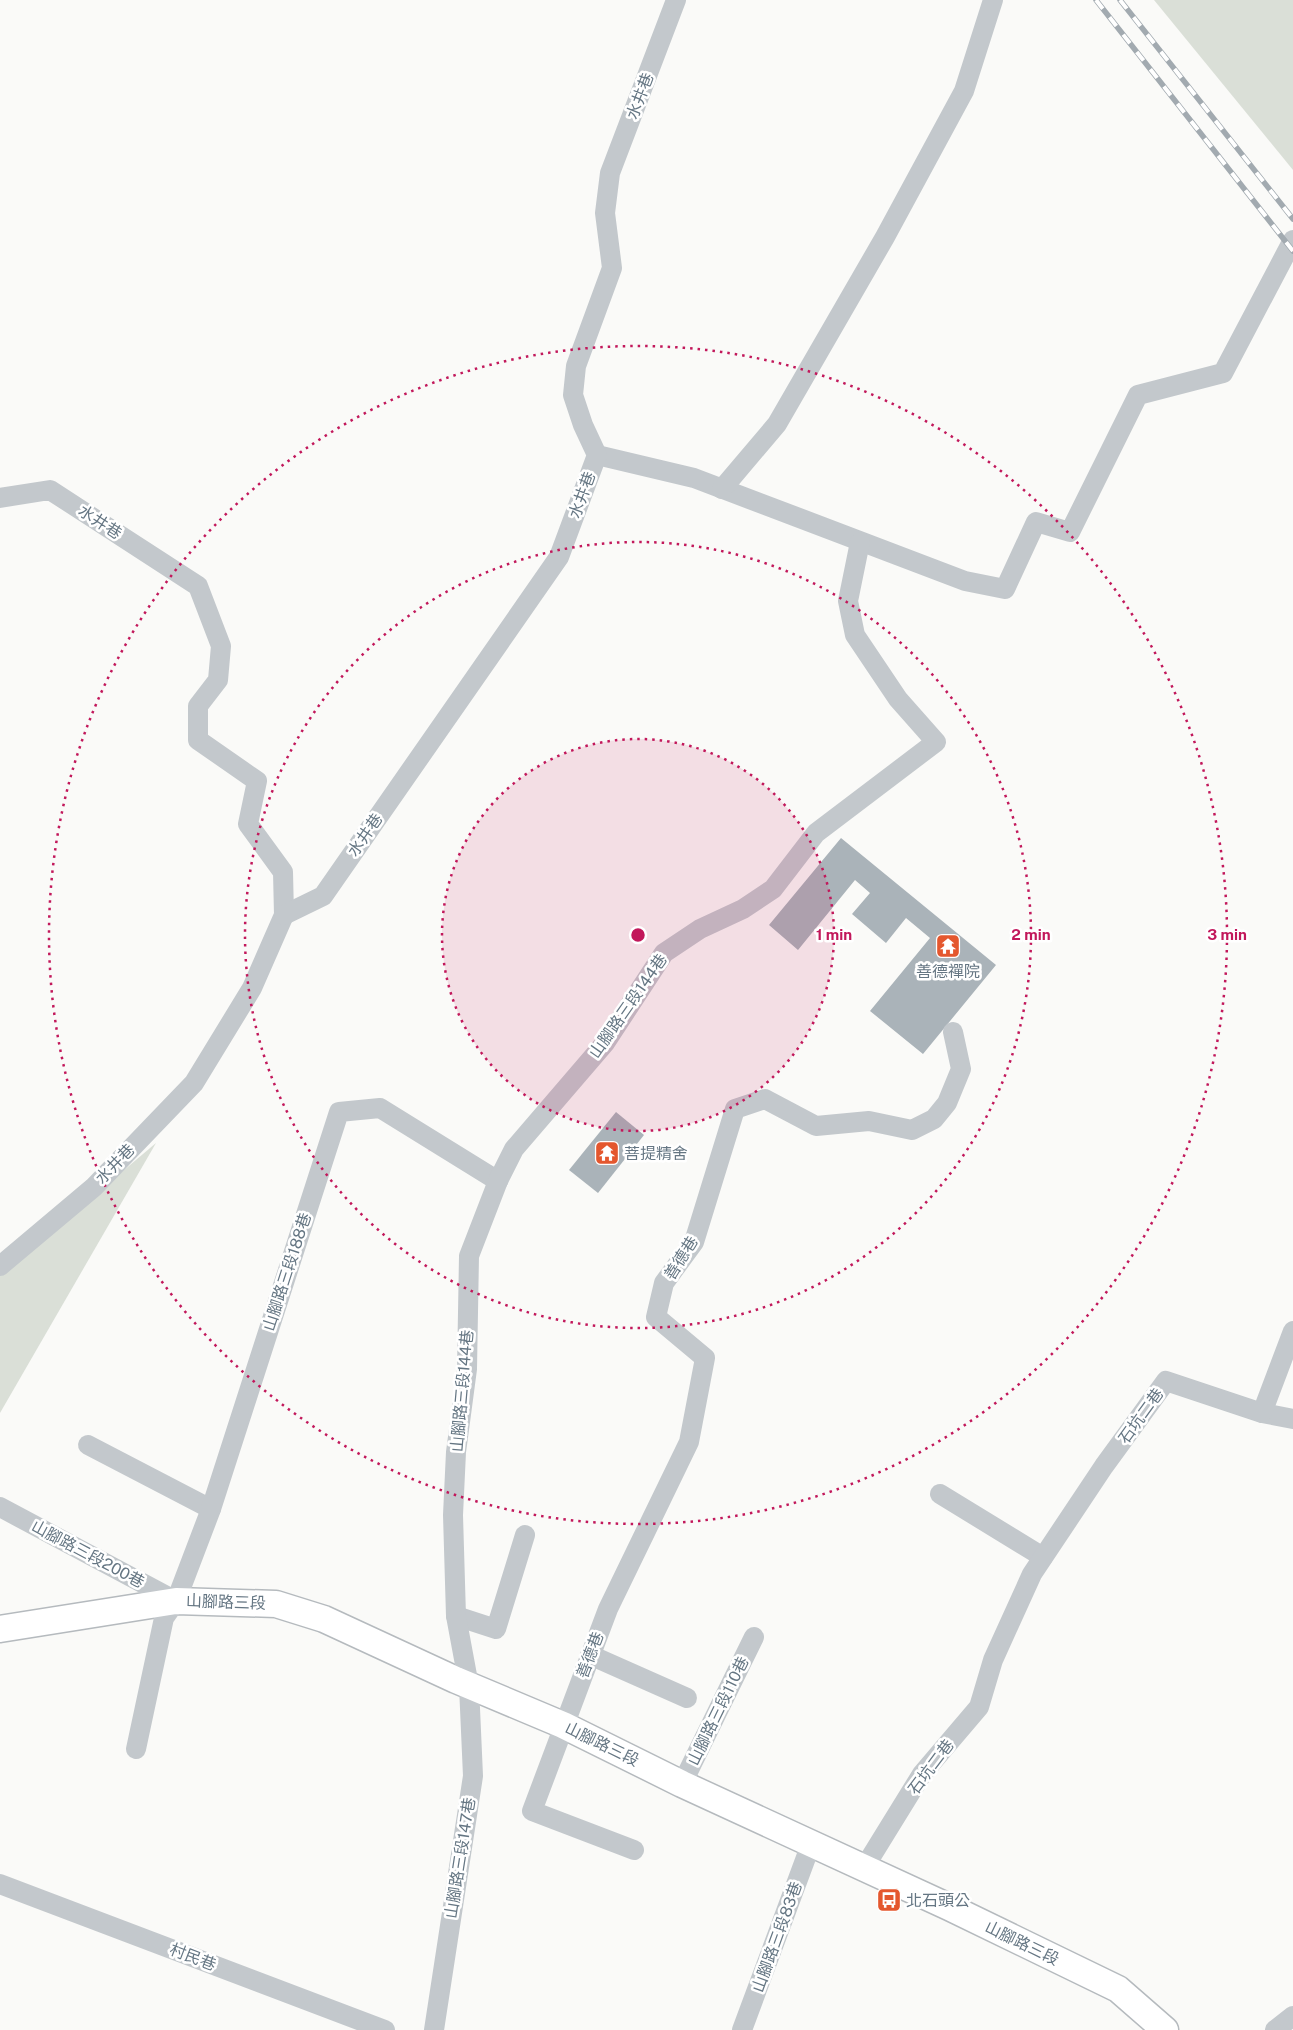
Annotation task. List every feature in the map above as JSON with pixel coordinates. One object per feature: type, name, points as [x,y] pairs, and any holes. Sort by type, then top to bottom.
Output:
[{"type":"main road","name":"山腳路三段","points":[[0,1629],[176,1601],[276,1604],[324,1619],[468,1686],[562,1725],[682,1784],[1118,1989],[1165,2030]]},
{"type":"street","name":"水井巷","points":[[284,916],[323,896],[559,557],[597,455],[583,425],[573,394],[576,366],[612,268],[605,213],[610,173],[676,0]]},
{"type":"street","points":[[722,489],[777,424],[885,237],[964,90],[993,0]]},
{"type":"street","points":[[597,455],[694,478],[965,581],[1005,589],[1036,522],[1070,532],[1138,395],[1223,373],[1293,240]]},
{"type":"street","name":"水井巷","points":[[0,498],[50,490],[198,586],[221,646],[218,680],[198,706],[198,740],[256,781],[248,824],[283,872],[284,916],[252,988],[194,1083],[94,1187],[0,1266]]},
{"type":"street","name":"山腳路三段144巷","points":[[468,1686],[456,1616],[453,1515],[456,1452],[467,1369],[469,1256],[498,1181],[514,1149],[605,1043],[664,953],[700,929],[743,909],[774,889],[816,833],[936,742],[898,699],[855,635],[848,601],[860,542]]},
{"type":"street","name":"善德巷","points":[[634,1850],[532,1811],[562,1725],[623,1575],[690,1442],[705,1358],[656,1317],[664,1283],[694,1242],[735,1109],[765,1099],[816,1126],[869,1121],[912,1130],[934,1119],[947,1103],[961,1069],[954,1032]]},
{"type":"street","name":"山腳路三段188巷","points":[[136,1749],[164,1618],[176,1601],[211,1509],[339,1112],[380,1108],[498,1181]]},
{"type":"street","points":[[1293,1332],[1262,1413],[1293,1418]]},
{"type":"street","name":"石坑二巷","points":[[864,1868],[922,1774],[979,1707],[993,1660],[1032,1574],[1104,1466],[1166,1381],[1262,1413]]},
{"type":"street","points":[[88,1445],[211,1509]]},
{"type":"street","points":[[940,1494],[1043,1557]]},
{"type":"street","name":"山腳路三段200巷","points":[[0,1507],[176,1601]]},
{"type":"street","points":[[456,1616],[496,1629],[525,1535]]},
{"type":"street","name":"山腳路三段110巷","points":[[682,1784],[754,1637]]},
{"type":"street","points":[[590,1655],[687,1698]]},
{"type":"street","name":"山腳路三段147巷","points":[[434,2030],[473,1776],[468,1686]]},
{"type":"street","name":"山腳路三段83巷","points":[[742,2030],[811,1844]]},
{"type":"street","name":"村民巷","points":[[0,1884],[385,2030]]},
{"type":"street","points":[[1275,2030],[1293,2016]]},
{"type":"shaded area","points":[[1154,0],[1293,0],[1293,170]]},
{"type":"shaded area","points":[[156,1143],[0,1413],[0,1275]]},
{"type":"building","name":"善德禪院","points":[[841,838],[996,965],[923,1054],[870,1011],[930,938],[906,918],[886,943],[852,914],[870,893],[855,880],[798,950],[769,925]]},
{"type":"building","name":"菩提精舍","points":[[616,1112],[644,1135],[598,1193],[569,1170]]},
{"type":"railway","points":[[1096,0],[1293,251]]},
{"type":"railway","points":[[1120,0],[1293,219]]},
{"type":"place","name":"善德禪院","points":[[948,946]]},
{"type":"place","name":"菩提精舍","points":[[607,1153]]},
{"type":"place","name":"北石頭公","points":[[889,1900]]}]
